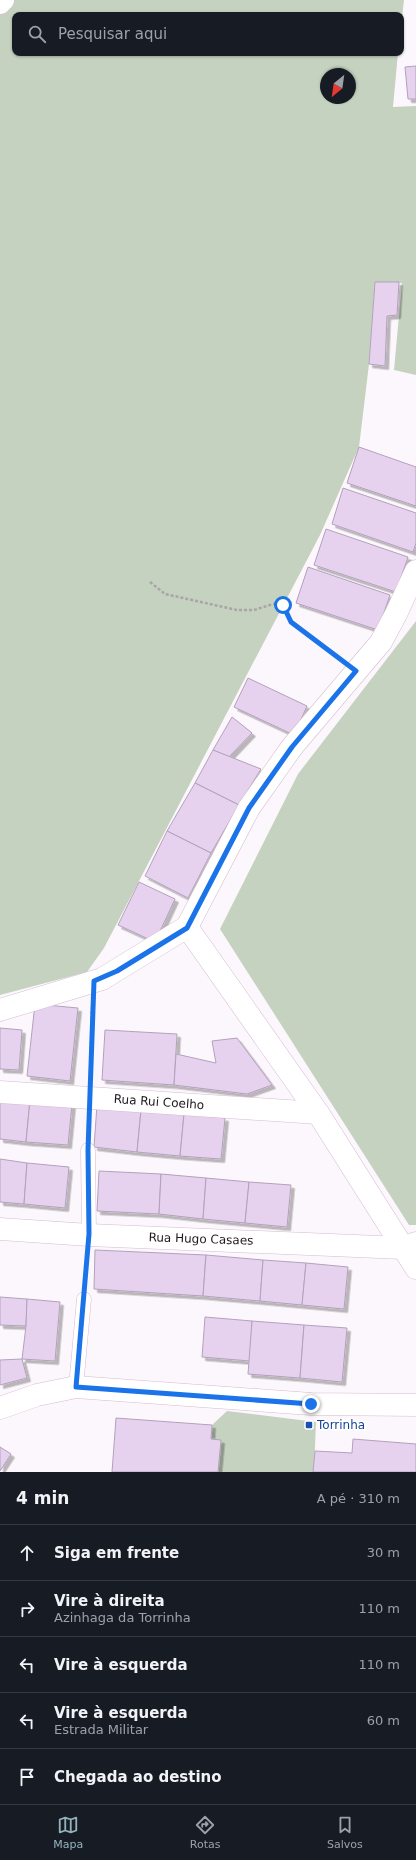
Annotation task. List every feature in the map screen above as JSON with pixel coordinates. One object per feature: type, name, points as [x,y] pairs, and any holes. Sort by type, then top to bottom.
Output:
[{"type":"street","points":[[0,3],[3,0]]},
{"type":"street","points":[[0,1010],[94,981],[117,971],[187,928],[249,808],[292,747],[381,642],[416,571]]},
{"type":"street","points":[[187,928],[318,1112],[410,1246],[416,1268]]},
{"type":"street","name":"Rua Rui Coelho","points":[[0,1092],[318,1112]]},
{"type":"street","name":"Rua Hugo Casaes","points":[[0,1228],[89,1234],[410,1246]]},
{"type":"street","points":[[0,1408],[37,1395],[76,1387],[311,1404],[416,1405]]},
{"type":"lane","points":[[88,1150],[89,1234]]},
{"type":"lane","points":[[76,1387],[84,1300]]},
{"type":"path","points":[[150,582],[165,594],[236,610],[254,610],[273,604],[283,605],[291,622],[356,671]]},
{"type":"path","points":[[88,1150],[88,1098],[94,981]]},
{"type":"path","points":[[84,1300],[89,1234]]},
{"type":"green space","points":[[0,0],[404,0],[403,12],[12,12],[12,56],[398,56],[393,107],[416,106],[416,375],[394,370],[402,283],[375,282],[369,364],[359,447],[320,535],[104,948],[87,972],[0,995]]},
{"type":"green space","points":[[416,621],[416,1225],[409,1225],[220,929],[298,774]]},
{"type":"green space","points":[[227,1411],[316,1422],[314,1472],[218,1472],[221,1440],[211,1439],[212,1425]]},
{"type":"building","points":[[416,66],[416,99],[408,99],[405,67]]},
{"type":"building","points":[[375,282],[399,282],[397,315],[387,316],[385,366],[369,364]]},
{"type":"building","points":[[359,447],[416,467],[416,506],[347,483]]},
{"type":"building","points":[[343,488],[416,513],[416,543],[413,552],[332,524]]},
{"type":"building","points":[[326,529],[408,557],[396,592],[314,565]]},
{"type":"building","points":[[308,567],[390,595],[378,630],[296,603]]},
{"type":"building","points":[[248,678],[307,706],[294,735],[234,707]]},
{"type":"building","points":[[232,717],[252,733],[229,757],[213,750]]},
{"type":"building","points":[[213,750],[261,769],[239,805],[195,783]]},
{"type":"building","points":[[195,783],[239,805],[211,853],[167,831]]},
{"type":"building","points":[[167,831],[211,853],[188,898],[145,876]]},
{"type":"building","points":[[139,882],[175,899],[155,942],[118,925]]},
{"type":"building","points":[[35,1004],[78,1008],[70,1081],[27,1076]]},
{"type":"building","points":[[0,1028],[22,1030],[19,1070],[0,1069]]},
{"type":"building","points":[[105,1030],[177,1034],[174,1085],[102,1080]]},
{"type":"building","points":[[237,1038],[272,1085],[247,1094],[174,1085],[176,1054],[216,1063],[212,1041]]},
{"type":"building","points":[[0,1098],[30,1100],[26,1142],[0,1139]]},
{"type":"building","points":[[30,1100],[72,1104],[68,1145],[26,1142]]},
{"type":"building","points":[[97,1105],[141,1110],[137,1152],[94,1147]]},
{"type":"building","points":[[141,1110],[184,1114],[180,1156],[137,1152]]},
{"type":"building","points":[[184,1114],[225,1118],[221,1159],[180,1156]]},
{"type":"building","points":[[0,1159],[27,1163],[24,1204],[0,1202]]},
{"type":"building","points":[[27,1163],[69,1167],[65,1208],[24,1204]]},
{"type":"building","points":[[99,1171],[161,1174],[159,1214],[97,1211]]},
{"type":"building","points":[[161,1174],[206,1178],[203,1219],[159,1214]]},
{"type":"building","points":[[206,1178],[249,1182],[245,1223],[203,1219]]},
{"type":"building","points":[[249,1182],[291,1185],[287,1227],[245,1223]]},
{"type":"building","points":[[95,1250],[206,1255],[203,1296],[94,1289]]},
{"type":"building","points":[[206,1255],[263,1260],[260,1301],[203,1296]]},
{"type":"building","points":[[263,1260],[306,1263],[302,1305],[260,1301]]},
{"type":"building","points":[[306,1263],[348,1267],[344,1309],[302,1305]]},
{"type":"building","points":[[0,1297],[27,1299],[26,1326],[0,1325]]},
{"type":"building","points":[[27,1299],[60,1302],[55,1361],[22,1359],[26,1326]]},
{"type":"building","points":[[205,1317],[252,1321],[250,1361],[202,1357]]},
{"type":"building","points":[[252,1321],[304,1325],[300,1378],[248,1374]]},
{"type":"building","points":[[304,1325],[347,1328],[342,1382],[300,1378]]},
{"type":"building","points":[[22,1359],[27,1378],[0,1385],[0,1360]]},
{"type":"building","points":[[116,1418],[212,1425],[211,1439],[221,1440],[218,1472],[112,1472]]},
{"type":"building","points":[[353,1439],[416,1444],[416,1472],[313,1472],[315,1451],[352,1453]]},
{"type":"building","points":[[0,1447],[11,1454],[0,1471]]},
{"type":"place","name":"Torrinha","points":[[309,1425]]},
{"type":"route","points":[[283,605],[291,622],[356,671],[292,747],[249,808],[187,928],[117,971],[102,979],[94,981],[88,1098],[89,1234],[76,1387],[311,1404]]}]
